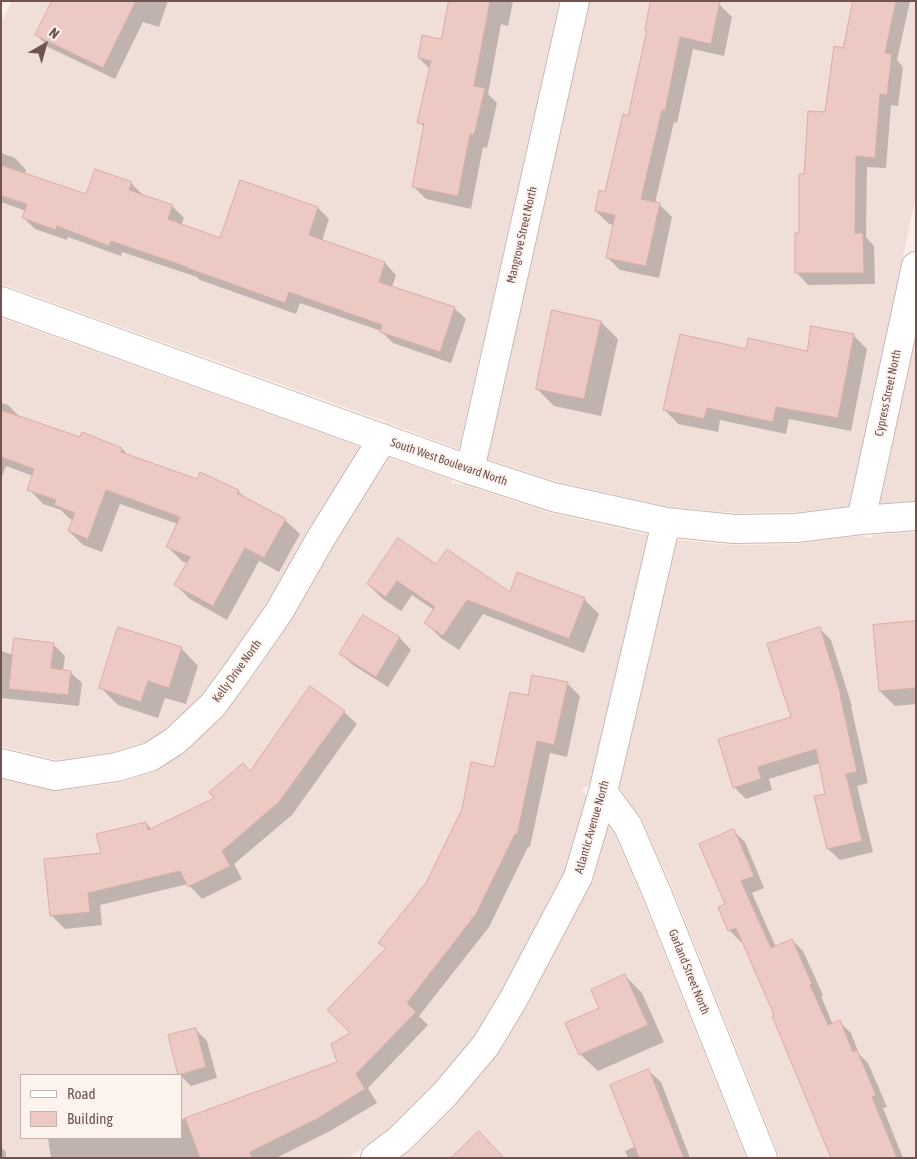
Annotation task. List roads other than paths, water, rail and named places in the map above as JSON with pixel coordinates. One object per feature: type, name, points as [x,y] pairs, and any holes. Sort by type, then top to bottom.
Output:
[{"type":"street","name":"Mangrove Street North","points":[[470,470],[575,1]]},
{"type":"street","name":"Cypress Street North","points":[[861,520],[916,266]]},
{"type":"street","name":"South West Boulevard North","points":[[1,301],[470,470],[553,497],[666,522],[734,529],[796,528],[916,516]]},
{"type":"street","name":"Kelly Drive North","points":[[1,763],[55,776],[117,767],[150,757],[175,741],[213,705],[279,612],[321,538],[383,438]]},
{"type":"street","name":"Atlantic Avenue North","points":[[374,1158],[400,1139],[445,1094],[486,1045],[513,1000],[578,877],[603,792],[666,522]]},
{"type":"street","name":"Garland Street North","points":[[603,792],[628,826],[661,902],[763,1158]]}]
